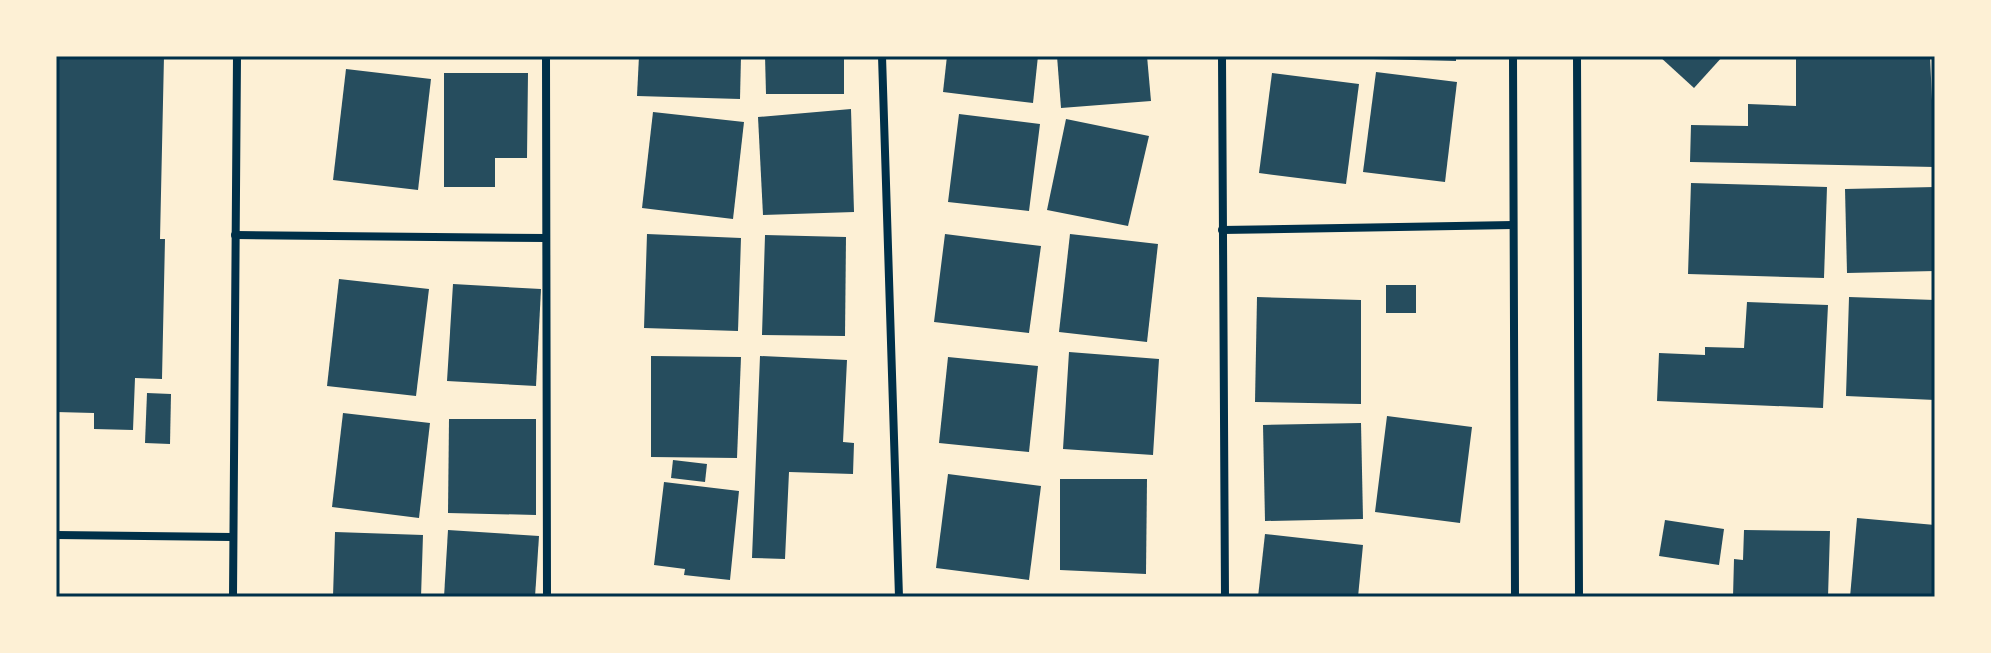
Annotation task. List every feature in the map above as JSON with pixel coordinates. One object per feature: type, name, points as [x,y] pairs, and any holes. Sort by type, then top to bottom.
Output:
[{"type":"street","points":[[233,597],[237,56]]},
{"type":"street","points":[[546,56],[547,597]]},
{"type":"street","points":[[882,56],[899,597]]},
{"type":"street","points":[[1222,56],[1225,597]]},
{"type":"street","points":[[1513,56],[1515,597]]},
{"type":"street","points":[[1577,56],[1579,597]]},
{"type":"street","points":[[1222,230],[1513,225]]},
{"type":"street","points":[[235,235],[546,238]]},
{"type":"street","points":[[56,535],[232,537]]},
{"type":"building","points":[[56,56],[164,56],[160,239],[165,239],[162,379],[135,378],[133,430],[94,429],[94,413],[56,412]]},
{"type":"building","points":[[639,56],[741,56],[740,99],[637,96]]},
{"type":"building","points":[[765,56],[844,56],[844,94],[766,94]]},
{"type":"building","points":[[947,56],[1038,56],[1033,103],[943,92]]},
{"type":"building","points":[[1057,56],[1147,56],[1151,101],[1061,108]]},
{"type":"building","points":[[1373,56],[1456,56],[1456,61],[1373,59]]},
{"type":"building","points":[[1659,56],[1723,56],[1694,88]]},
{"type":"building","points":[[1796,56],[1930,56],[1935,167],[1690,162],[1691,125],[1748,126],[1748,104],[1796,106]]},
{"type":"building","points":[[346,69],[431,79],[418,190],[333,180]]},
{"type":"building","points":[[1376,72],[1457,82],[1445,182],[1363,172]]},
{"type":"building","points":[[444,73],[528,73],[527,158],[495,158],[495,187],[444,187]]},
{"type":"building","points":[[1272,73],[1359,84],[1346,184],[1259,173]]},
{"type":"building","points":[[851,109],[854,212],[763,215],[758,117]]},
{"type":"building","points":[[653,112],[744,122],[733,219],[642,208]]},
{"type":"building","points":[[959,114],[1040,124],[1029,211],[948,202]]},
{"type":"building","points":[[1066,119],[1149,136],[1128,226],[1047,210]]},
{"type":"building","points":[[1691,183],[1827,187],[1824,278],[1688,274]]},
{"type":"building","points":[[1935,187],[1935,271],[1847,273],[1845,189]]},
{"type":"building","points":[[647,234],[741,238],[738,331],[644,328]]},
{"type":"building","points":[[945,234],[1041,246],[1029,333],[934,322]]},
{"type":"building","points":[[1070,234],[1158,244],[1147,342],[1059,332]]},
{"type":"building","points":[[765,235],[846,237],[845,336],[762,335]]},
{"type":"building","points":[[339,279],[429,289],[416,396],[327,386]]},
{"type":"building","points":[[453,284],[541,289],[536,386],[447,381]]},
{"type":"building","points":[[1386,285],[1416,285],[1416,313],[1386,313]]},
{"type":"building","points":[[1257,297],[1361,300],[1361,404],[1255,402]]},
{"type":"building","points":[[1849,297],[1935,300],[1935,400],[1846,396]]},
{"type":"building","points":[[1747,302],[1828,305],[1823,408],[1657,401],[1659,353],[1705,355],[1705,347],[1744,348]]},
{"type":"building","points":[[1069,352],[1159,359],[1153,455],[1063,449]]},
{"type":"building","points":[[651,356],[741,357],[737,458],[651,457]]},
{"type":"building","points":[[760,356],[847,360],[843,442],[854,443],[853,474],[789,472],[785,559],[752,558]]},
{"type":"building","points":[[948,357],[1038,366],[1029,452],[939,443]]},
{"type":"building","points":[[147,393],[171,394],[170,444],[145,443]]},
{"type":"building","points":[[343,413],[430,423],[419,518],[332,507]]},
{"type":"building","points":[[1387,416],[1472,427],[1460,523],[1375,512]]},
{"type":"building","points":[[449,419],[536,419],[536,515],[448,513]]},
{"type":"building","points":[[1361,423],[1363,519],[1265,521],[1263,425]]},
{"type":"building","points":[[673,460],[707,464],[705,482],[671,478]]},
{"type":"building","points":[[948,474],[1041,486],[1029,580],[936,568]]},
{"type":"building","points":[[1060,479],[1147,479],[1146,574],[1060,570]]},
{"type":"building","points":[[664,482],[739,491],[730,580],[684,575],[685,569],[654,565]]},
{"type":"building","points":[[1857,518],[1935,525],[1935,597],[1850,597]]},
{"type":"building","points":[[1665,520],[1724,529],[1719,565],[1659,556]]},
{"type":"building","points":[[448,530],[539,536],[535,597],[444,597]]},
{"type":"building","points":[[1744,530],[1830,531],[1828,597],[1733,597],[1734,559],[1743,560]]},
{"type":"building","points":[[335,532],[423,535],[421,597],[333,597]]},
{"type":"building","points":[[1265,534],[1363,545],[1358,597],[1258,597]]}]
